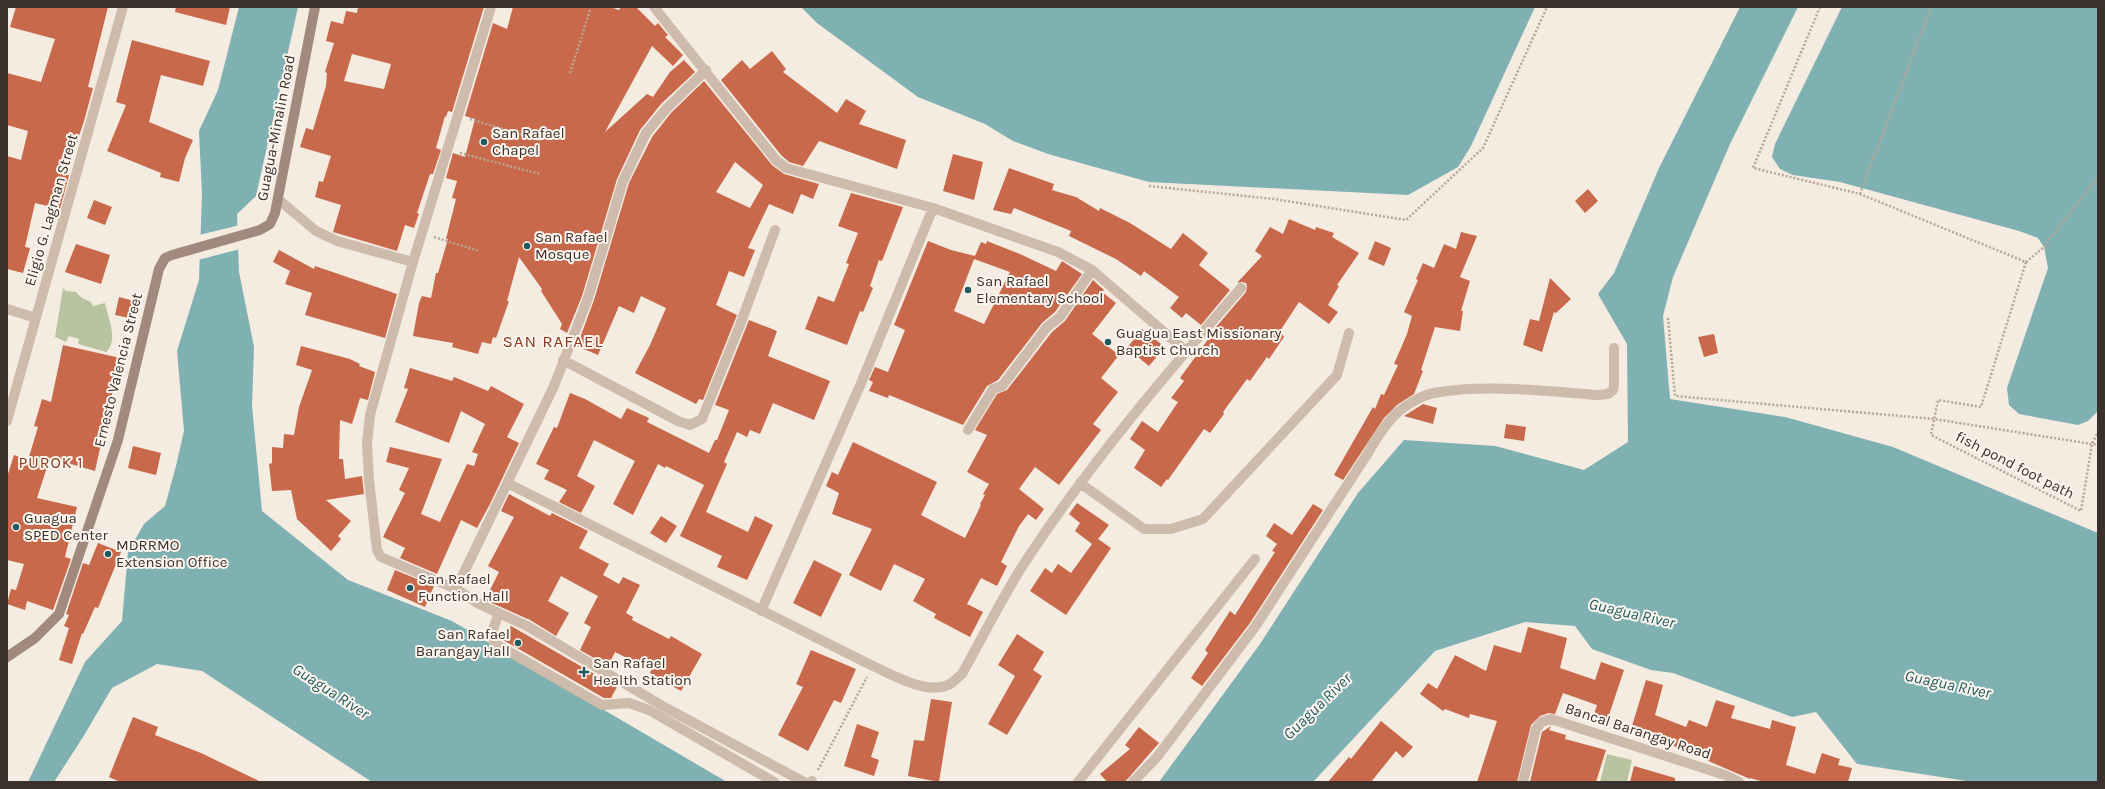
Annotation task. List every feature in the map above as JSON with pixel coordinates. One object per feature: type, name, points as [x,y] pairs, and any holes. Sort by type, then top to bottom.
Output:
[{"type":"main road","name":"Guagua-Minalin Road","points":[[172,255],[246,235],[260,230],[270,224],[279,200],[315,7]]},
{"type":"main road","name":"Ernesto Valencia Street","points":[[7,657],[35,638],[59,614],[118,440],[159,270],[166,258],[172,255]]},
{"type":"street","name":"Eligio G. Lagman Street","points":[[7,421],[123,7]]},
{"type":"street","points":[[491,7],[446,149],[368,426],[369,480],[377,550],[381,557],[456,589],[479,604],[527,626],[666,708],[810,782]]},
{"type":"street","points":[[654,7],[685,48],[706,70],[776,160],[786,168],[933,208],[1052,250],[1092,270],[1186,351]]},
{"type":"street","points":[[456,589],[554,386],[588,298],[623,181],[646,133],[666,109],[706,70]]},
{"type":"street","points":[[279,200],[297,217],[323,235],[337,241],[413,262]]},
{"type":"street","points":[[761,611],[868,368],[933,208]]},
{"type":"street","points":[[564,360],[678,421],[690,426],[697,423],[702,419],[776,230]]},
{"type":"street","points":[[968,430],[993,389],[1002,386],[1047,327],[1060,317],[1092,270]]},
{"type":"street","points":[[507,483],[873,666],[911,683],[932,688],[949,684],[962,674],[1028,557],[1080,483],[1186,351],[1241,288]]},
{"type":"street","points":[[7,309],[36,318]]},
{"type":"street","points":[[1080,483],[1144,529],[1171,529],[1203,519],[1337,375],[1349,333]]},
{"type":"street","points":[[1134,782],[1157,757],[1255,627],[1385,426],[1397,413],[1414,402],[1433,393],[1452,391],[1514,389],[1597,395],[1608,394],[1613,390],[1614,385],[1614,348]]},
{"type":"street","points":[[1078,782],[1255,559]]},
{"type":"street","points":[[499,613],[492,632],[494,643],[602,705],[629,703],[649,710],[774,782]]},
{"type":"street","name":"Bancal Barangay Road","points":[[1523,782],[1536,729],[1542,722],[1551,719],[1739,782]]},
{"type":"path","points":[[570,73],[591,7]]},
{"type":"path","points":[[1149,186],[1274,199],[1406,220],[1483,148],[1547,7]]},
{"type":"path","points":[[1820,7],[1753,168],[1860,194],[2026,262]]},
{"type":"path","points":[[1860,194],[1931,7]]},
{"type":"path","points":[[458,115],[544,141]]},
{"type":"path","points":[[446,149],[540,174]]},
{"type":"path","points":[[1934,419],[1938,400],[1982,407],[2026,262],[2044,247],[2098,177]]},
{"type":"path","points":[[422,233],[479,251]]},
{"type":"path","points":[[1668,318],[1675,396],[1934,419],[2098,445]]},
{"type":"path","name":"fish pond foot path","points":[[1934,419],[1931,435],[2081,511],[2092,444],[2098,432]]},
{"type":"path","points":[[810,782],[873,666]]},
{"type":"green space","points":[[63,288],[66,291],[76,292],[82,298],[91,302],[93,306],[105,303],[112,329],[112,341],[106,352],[78,344],[79,339],[69,336],[66,342],[55,337]]},
{"type":"green space","points":[[1607,754],[1632,760],[1627,782],[1600,782]]},
{"type":"water","name":"Guagua River","points":[[239,7],[298,7],[256,196],[237,214],[239,272],[254,347],[252,406],[262,511],[348,580],[452,621],[727,782],[372,782],[202,671],[157,664],[112,688],[54,782],[28,782],[85,662],[122,621],[128,552],[144,524],[165,506],[176,466],[184,431],[177,351],[199,280],[202,194],[199,131],[218,90]]},
{"type":"water","points":[[801,7],[1535,7],[1471,146],[1458,167],[1408,195],[1149,182],[1048,154],[1013,141],[985,124],[918,97],[817,23]]},
{"type":"water","name":"Guagua River","points":[[1740,7],[1798,7],[1730,144],[1673,277],[1663,316],[1670,399],[1785,417],[1893,447],[2098,533],[2098,782],[1973,782],[1857,764],[1816,712],[1792,717],[1673,673],[1651,670],[1592,649],[1575,626],[1525,622],[1435,651],[1313,782],[1159,782],[1260,644],[1358,493],[1404,440],[1495,446],[1584,470],[1628,442],[1627,344],[1598,294],[1614,273],[1659,168]]},
{"type":"water","points":[[1842,7],[2098,7],[2098,411],[2088,421],[2078,425],[2019,414],[2009,405],[2007,388],[2048,268],[2044,247],[2038,238],[2019,231],[1840,182],[1793,175],[1780,169],[1772,157],[1775,144]]},
{"type":"pier","points":[[240,225],[240,249],[198,260],[199,235]]},
{"type":"building","points":[[16,7],[108,7],[88,87],[93,88],[84,121],[76,145],[67,143],[59,172],[69,175],[60,209],[35,203],[25,247],[30,248],[23,273],[7,269],[7,156],[21,160],[28,131],[7,125],[7,73],[41,82],[55,39],[10,27]]},
{"type":"building","points":[[176,7],[230,7],[226,25],[175,12]]},
{"type":"building","points":[[358,7],[484,7],[452,112],[448,111],[446,117],[445,116],[436,148],[441,150],[433,174],[430,174],[417,213],[419,214],[414,228],[405,225],[397,251],[333,232],[341,205],[315,197],[319,181],[323,182],[331,156],[300,147],[306,128],[313,130],[326,86],[327,73],[325,72],[334,43],[326,41],[331,21],[343,24],[346,11],[357,13]],"holes":[[[352,54],[391,64],[384,89],[344,81]]]},
{"type":"building","points":[[513,7],[610,7],[619,10],[621,7],[636,7],[655,26],[658,23],[668,35],[665,37],[683,55],[673,66],[652,46],[605,132],[647,94],[653,97],[670,72],[684,60],[695,72],[661,104],[640,130],[617,179],[582,296],[567,333],[560,329],[562,324],[541,291],[542,289],[519,257],[507,301],[509,301],[496,338],[493,337],[491,344],[482,342],[478,354],[452,347],[453,343],[413,336],[419,303],[422,296],[431,298],[436,273],[438,273],[448,239],[446,239],[456,199],[452,198],[457,181],[446,178],[453,153],[465,157],[475,119],[465,116],[493,23],[507,29]]},
{"type":"building","points":[[132,40],[210,61],[203,86],[161,75],[149,122],[193,140],[185,158],[179,182],[160,177],[161,173],[107,151],[126,105],[116,102]]},
{"type":"building","points":[[772,51],[786,69],[783,72],[837,113],[846,99],[866,111],[859,124],[906,140],[897,169],[819,141],[803,166],[789,162],[781,155],[721,80],[742,60],[750,69]]},
{"type":"building","points":[[704,81],[772,165],[784,174],[819,184],[813,199],[801,194],[793,214],[769,204],[748,248],[755,250],[744,277],[729,271],[716,305],[737,315],[703,400],[699,399],[696,404],[635,373],[650,345],[666,308],[641,296],[634,313],[619,306],[598,355],[577,346],[594,300],[629,183],[652,137],[671,113]],"holes":[[[735,162],[763,185],[750,208],[716,192]]]},
{"type":"building","points":[[953,154],[983,162],[974,200],[943,191]]},
{"type":"building","points":[[1009,168],[1054,184],[1052,190],[1076,197],[1099,211],[1100,208],[1130,223],[1171,249],[1183,233],[1208,253],[1199,265],[1230,290],[1201,325],[1186,313],[1182,318],[1170,308],[1179,297],[1144,271],[1141,276],[1116,259],[1069,236],[1071,231],[1014,208],[1011,214],[993,210]]},
{"type":"building","points":[[1588,189],[1598,201],[1585,213],[1575,201]]},
{"type":"building","points":[[851,193],[903,207],[882,261],[879,260],[870,286],[873,288],[863,312],[860,311],[847,345],[805,329],[818,296],[834,302],[849,264],[846,263],[858,233],[838,226]]},
{"type":"building","points":[[94,200],[112,207],[105,225],[87,218]]},
{"type":"building","points":[[1289,219],[1315,230],[1316,227],[1334,233],[1332,237],[1359,253],[1337,285],[1339,286],[1328,305],[1338,312],[1329,324],[1299,302],[1280,331],[1284,337],[1269,359],[1267,357],[1250,381],[1247,379],[1210,433],[1204,429],[1168,480],[1167,479],[1161,487],[1134,468],[1145,450],[1130,439],[1142,421],[1158,432],[1178,402],[1171,398],[1184,381],[1180,378],[1212,334],[1211,333],[1246,292],[1246,283],[1237,283],[1262,256],[1255,251],[1270,227],[1283,234]]},
{"type":"building","points":[[1461,232],[1477,236],[1460,277],[1470,281],[1461,311],[1463,311],[1460,331],[1435,327],[1421,370],[1423,371],[1414,394],[1397,405],[1384,418],[1343,480],[1334,475],[1373,407],[1375,409],[1381,394],[1384,395],[1398,365],[1394,364],[1407,334],[1412,316],[1404,312],[1418,280],[1416,279],[1423,263],[1434,268],[1444,244],[1456,249]]},
{"type":"building","name":"San Rafael Elementary School","points":[[928,241],[951,250],[975,256],[981,242],[986,244],[987,241],[1020,254],[1056,271],[1062,261],[1082,274],[1055,312],[1042,323],[998,380],[987,386],[963,425],[889,395],[888,398],[869,391],[873,382],[869,380],[875,367],[888,372],[905,330],[894,325]],"holes":[[[974,259],[1010,272],[984,324],[954,311]]]},
{"type":"building","points":[[1375,241],[1391,248],[1384,266],[1368,259]]},
{"type":"building","points":[[76,244],[110,255],[101,284],[65,272]]},
{"type":"building","points":[[279,250],[314,269],[315,266],[397,294],[385,338],[305,315],[312,293],[285,284],[290,271],[273,262]]},
{"type":"building","points":[[1550,278],[1571,299],[1556,313],[1554,312],[1542,352],[1523,345],[1530,319],[1539,321]]},
{"type":"building","points":[[1093,280],[1104,290],[1102,292],[1116,303],[1092,334],[1119,355],[1101,378],[1118,392],[1093,424],[1101,430],[1059,485],[1035,467],[1019,489],[1044,509],[1036,520],[1028,514],[1019,526],[1001,562],[1007,566],[997,586],[981,578],[967,604],[983,612],[970,637],[934,618],[936,614],[913,601],[925,579],[894,564],[881,591],[849,575],[872,529],[832,514],[839,493],[826,486],[832,472],[838,475],[853,442],[937,482],[921,515],[965,538],[981,505],[980,504],[985,495],[983,494],[989,484],[967,472],[987,435],[975,430],[997,394],[1007,390],[1052,332],[1065,321]]},
{"type":"building","points":[[119,297],[138,302],[134,319],[115,315]]},
{"type":"building","points":[[749,320],[777,331],[768,356],[830,381],[814,420],[773,403],[760,434],[750,430],[747,437],[737,432],[724,462],[727,464],[706,512],[748,532],[755,516],[773,525],[747,580],[717,567],[722,556],[680,536],[704,485],[666,466],[665,468],[658,464],[633,515],[613,504],[635,461],[594,440],[577,476],[595,486],[581,513],[559,502],[567,490],[544,479],[549,470],[536,464],[554,427],[557,428],[570,393],[585,399],[621,419],[627,408],[649,418],[647,422],[709,453],[715,440],[717,440],[729,410],[715,405]]},
{"type":"building","points":[[1142,329],[1165,347],[1149,366],[1127,348]]},
{"type":"building","points":[[1714,334],[1718,353],[1704,357],[1698,337]]},
{"type":"building","points":[[63,345],[120,358],[95,471],[50,458],[37,498],[77,507],[65,557],[71,559],[53,610],[27,601],[25,610],[7,604],[11,589],[16,590],[24,564],[7,560],[7,477],[14,455],[28,460],[38,427],[34,426],[42,399],[51,402]]},
{"type":"building","points":[[301,346],[350,359],[360,364],[359,366],[375,372],[368,400],[360,398],[352,424],[340,420],[339,459],[343,459],[345,479],[362,476],[364,494],[326,500],[351,521],[338,536],[341,539],[331,551],[297,519],[291,490],[272,491],[269,464],[272,463],[272,447],[283,448],[284,434],[294,435],[299,407],[312,370],[296,365]]},
{"type":"building","points":[[410,368],[452,381],[454,377],[488,391],[491,386],[524,404],[507,437],[519,443],[490,504],[477,528],[461,520],[437,574],[400,558],[405,548],[383,537],[405,493],[399,490],[409,468],[386,462],[390,447],[442,459],[421,514],[440,522],[467,464],[474,466],[478,454],[472,452],[485,424],[461,411],[449,443],[395,422],[408,389],[404,388]]},
{"type":"building","points":[[1423,404],[1437,408],[1433,424],[1404,416]]},
{"type":"building","points":[[1506,424],[1526,427],[1524,441],[1504,438]]},
{"type":"building","points":[[133,446],[161,453],[156,475],[128,468]]},
{"type":"building","points":[[509,494],[550,516],[552,513],[588,531],[579,548],[609,564],[603,575],[619,584],[623,577],[640,585],[626,613],[633,617],[632,620],[669,639],[671,636],[702,654],[681,691],[650,673],[651,670],[615,652],[608,666],[580,650],[591,627],[584,623],[598,596],[561,576],[548,601],[569,613],[556,636],[530,620],[485,600],[499,572],[488,566],[514,517],[501,511]]},
{"type":"building","points":[[1077,503],[1109,525],[1098,539],[1111,548],[1066,615],[1030,591],[1045,568],[1052,573],[1058,564],[1071,573],[1092,544],[1075,531],[1080,523],[1069,514]]},
{"type":"building","points":[[1313,504],[1323,510],[1250,623],[1202,686],[1191,678],[1208,653],[1205,650],[1230,611],[1235,615],[1275,552],[1272,551],[1277,544],[1266,536],[1274,523],[1292,535]]},
{"type":"building","points":[[661,516],[677,526],[666,543],[650,533]]},
{"type":"building","points":[[98,543],[121,552],[98,608],[95,607],[83,634],[82,633],[72,664],[59,660],[69,628],[64,626],[69,615],[66,614],[83,563],[89,565]]},
{"type":"building","points":[[814,560],[842,574],[821,617],[793,603]]},
{"type":"building","name":"San Rafael Function Hall","points":[[395,570],[434,586],[425,607],[387,590]]},
{"type":"building","points":[[511,626],[617,687],[611,698],[604,698],[503,640]]},
{"type":"building","points":[[1528,627],[1567,638],[1560,668],[1595,680],[1601,662],[1624,670],[1607,721],[1593,717],[1597,705],[1563,693],[1555,714],[1549,713],[1540,716],[1531,725],[1517,782],[1477,782],[1497,721],[1470,714],[1469,718],[1445,709],[1443,711],[1420,694],[1428,683],[1437,689],[1455,655],[1486,671],[1494,645],[1521,653]]},
{"type":"building","points":[[1017,634],[1044,652],[1033,670],[1042,676],[1007,735],[988,724],[1015,676],[998,665]]},
{"type":"building","points":[[811,650],[856,669],[841,703],[834,700],[808,751],[778,735],[803,687],[796,684]]},
{"type":"building","points":[[1646,680],[1663,685],[1655,715],[1686,727],[1689,720],[1707,727],[1716,700],[1735,706],[1731,718],[1770,729],[1772,720],[1796,727],[1786,765],[1815,774],[1822,753],[1840,759],[1838,765],[1852,768],[1848,782],[1764,782],[1750,779],[1660,740],[1662,735],[1632,726]]},
{"type":"building","points":[[931,699],[952,702],[939,782],[908,776],[914,740],[924,741]]},
{"type":"building","points":[[133,717],[158,727],[155,735],[201,753],[261,782],[120,782],[109,777]]},
{"type":"building","points":[[1381,721],[1413,747],[1403,758],[1396,751],[1371,782],[1328,782],[1349,757],[1351,759]]},
{"type":"building","points":[[857,724],[879,732],[871,757],[879,760],[874,776],[844,766]]},
{"type":"building","points":[[1551,726],[1549,730],[1566,735],[1565,739],[1606,750],[1596,782],[1530,782],[1542,732]]},
{"type":"building","points":[[1139,727],[1159,743],[1125,782],[1107,782],[1100,774],[1130,749],[1125,745]]},
{"type":"building","points":[[1634,766],[1675,778],[1675,782],[1630,782]]},
{"type":"place","name":"San Rafael Chapel","points":[[484,142]]},
{"type":"place","name":"San Rafael Mosque","points":[[527,246]]},
{"type":"place","name":"San Rafael Elementary School","points":[[968,290]]},
{"type":"place","name":"Guagua East Missionary Baptist Church","points":[[1108,342]]},
{"type":"place","name":"Guagua SPED Center","points":[[16,527]]},
{"type":"place","name":"MDRRMO Extension Office","points":[[108,554]]},
{"type":"place","name":"San Rafael Function Hall","points":[[410,588]]},
{"type":"place","name":"San Rafael Barangay Hall","points":[[518,643]]},
{"type":"place","name":"San Rafael Health Station","points":[[584,672]]},
{"type":"district","name":"SAN RAFAEL","points":[[553,341]]},
{"type":"district","name":"PUROK 1","points":[[51,462]]}]
